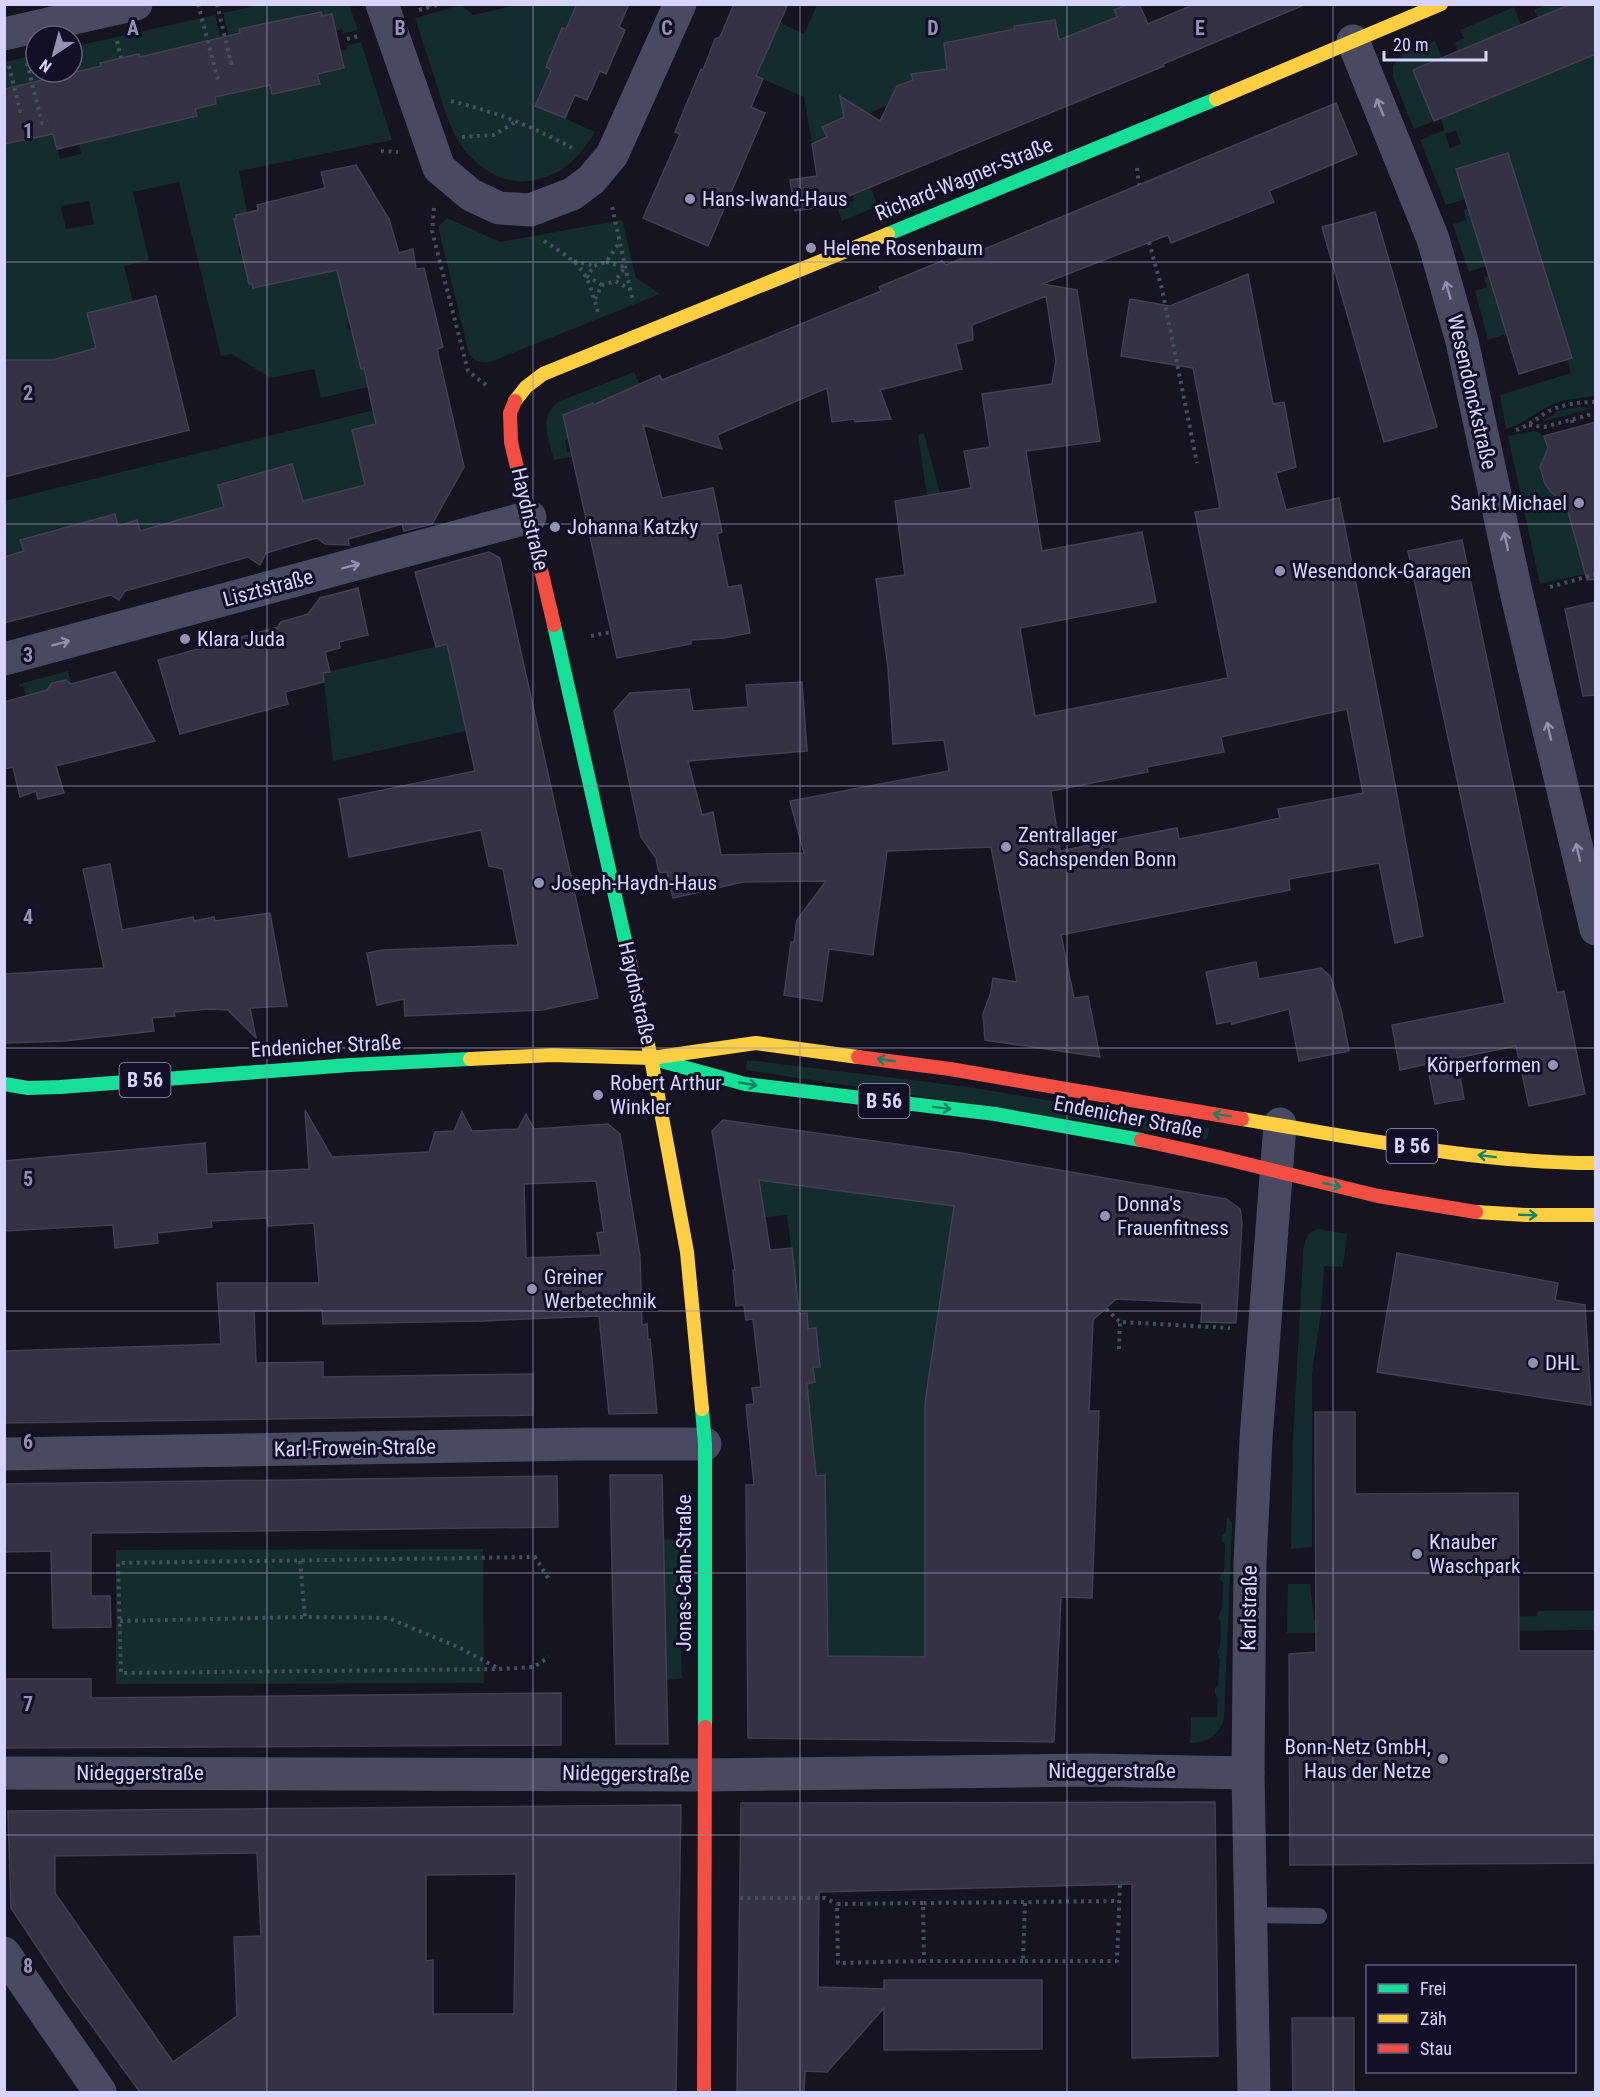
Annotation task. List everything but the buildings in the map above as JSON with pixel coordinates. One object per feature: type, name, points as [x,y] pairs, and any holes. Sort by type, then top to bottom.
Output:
[{"type":"street","points":[[11,42],[136,4]]},
{"type":"street","points":[[382,4],[434,154],[471,195],[499,207],[530,210],[572,194],[591,180],[612,155],[680,4]]},
{"type":"street","name":"Richard-Wagner-Straße","points":[[511,405],[526,386],[543,374],[1132,134],[1441,4]]},
{"type":"street","name":"Wesendonckstraße","points":[[1353,41],[1433,238],[1462,340],[1517,596],[1596,929]]},
{"type":"street","name":"Haydnstraße","points":[[511,405],[508,429],[531,517],[651,1058]]},
{"type":"street","name":"Lisztstraße","points":[[4,658],[531,517]]},
{"type":"street","name":"Endenicher Straße","points":[[4,1084],[28,1088],[374,1064],[552,1056],[651,1058],[756,1043],[950,1069],[1425,1148],[1545,1163],[1596,1163]]},
{"type":"street","name":"Endenicher Straße","points":[[651,1058],[745,1084],[995,1114],[1131,1138],[1378,1196],[1472,1212],[1526,1215],[1592,1213]]},
{"type":"street","name":"Jonas-Cahn-Straße","points":[[651,1058],[687,1252],[705,1444],[704,2092]]},
{"type":"street","name":"B 56","points":[[4,1097],[28,1088]]},
{"type":"street","name":"Karlstraße","points":[[1254,2092],[1248,1773],[1250,1563],[1252,1492],[1280,1124]]},
{"type":"street","name":"Karl-Frowein-Straße","points":[[4,1454],[705,1444]]},
{"type":"street","name":"Nideggerstraße","points":[[4,1773],[705,1775],[1090,1770],[1248,1773]]},
{"type":"street","points":[[4,1953],[100,2092]]},
{"type":"lane","points":[[1250,1915],[1318,1916]]},
{"type":"path","points":[[198,4],[218,80],[214,81]]},
{"type":"path","points":[[217,4],[231,63],[234,62]]},
{"type":"path","points":[[428,7],[441,4]]},
{"type":"path","points":[[418,16],[417,11],[419,10]]},
{"type":"path","points":[[11,42],[20,111],[16,112]]},
{"type":"path","points":[[11,42],[42,123],[48,121]]},
{"type":"path","points":[[448,101],[504,116],[541,131],[603,167],[634,305]]},
{"type":"path","points":[[511,405],[468,371],[432,231],[434,154],[494,135],[517,121]]},
{"type":"path","points":[[537,237],[574,260],[594,266],[606,262],[625,267]]},
{"type":"path","points":[[606,262],[620,242]]},
{"type":"path","points":[[1149,242],[1162,289],[1197,463]]},
{"type":"path","points":[[574,260],[587,276],[602,285]]},
{"type":"path","points":[[587,276],[594,266]]},
{"type":"path","points":[[594,300],[602,285],[615,281],[625,267]]},
{"type":"path","points":[[587,276],[608,348]]},
{"type":"path","points":[[615,281],[630,290]]},
{"type":"path","points":[[1484,439],[1529,425],[1558,407],[1596,402]]},
{"type":"path","points":[[1529,425],[1544,427],[1596,413]]},
{"type":"path","points":[[1572,420],[1573,428]]},
{"type":"path","points":[[1517,596],[1596,574]]},
{"type":"path","points":[[1106,1308],[1120,1322],[1200,1326]]},
{"type":"path","points":[[1119,1349],[1120,1322]]},
{"type":"path","points":[[548,1578],[535,1557],[118,1563],[121,1674],[499,1669],[534,1667],[549,1657]]},
{"type":"path","points":[[300,1561],[305,1617]]},
{"type":"path","points":[[120,1621],[305,1617],[388,1618],[458,1647],[499,1669]]},
{"type":"path","points":[[837,1904],[838,1963],[1117,1960],[1120,1885]]},
{"type":"path","points":[[740,1899],[825,1898],[837,1904],[1119,1901]]},
{"type":"path","points":[[1023,1961],[1025,1902]]},
{"type":"path","points":[[923,1903],[924,1961]]},
{"type":"green space","points":[[260,5],[349,5],[358,30],[343,34],[342,29],[336,31],[332,14],[322,16],[320,11],[304,14],[304,20],[258,30],[257,25],[240,29],[233,56],[223,13]]},
{"type":"green space","points":[[461,5],[473,15],[517,5],[577,5],[566,29],[562,28],[546,67],[551,70],[535,105],[595,132],[568,165],[550,176],[516,181],[494,174],[474,160],[453,131],[415,18]]},
{"type":"green space","points":[[817,5],[1129,5],[1114,10],[1117,16],[1059,40],[1055,20],[1014,26],[1015,32],[944,43],[947,69],[912,74],[913,80],[897,86],[895,102],[862,116],[844,117],[822,127],[827,137],[812,144],[804,97],[751,74],[774,20],[804,34]]},
{"type":"green space","points":[[1542,5],[1571,5],[1538,18],[1534,10]]},
{"type":"green space","points":[[1514,7],[1521,25],[1458,51],[1455,43],[1464,38],[1460,30]]},
{"type":"green space","points":[[215,15],[228,70],[270,85],[273,94],[319,84],[317,74],[344,67],[340,51],[347,49],[346,46],[361,42],[392,140],[239,171],[247,212],[236,215],[234,219],[240,246],[238,247],[249,283],[252,283],[253,288],[339,268],[351,319],[346,327],[354,332],[360,368],[363,368],[368,387],[321,398],[314,369],[270,378],[232,354],[221,356],[179,182],[133,192],[149,260],[124,266],[133,302],[96,348],[52,360],[5,360],[5,144],[20,141],[8,87],[5,87],[4,62],[24,58],[24,84],[41,84],[60,159],[81,154],[79,144],[196,116],[195,109],[216,104],[202,42],[84,70],[84,44]],"holes":[[[89,201],[94,224],[66,229],[61,206]]]},
{"type":"green space","points":[[1435,41],[1442,58],[1413,70],[1434,121],[1414,129],[1393,77],[1393,66],[1402,55]]},
{"type":"green space","points":[[1595,54],[1595,396],[1554,404],[1506,429],[1500,395],[1571,373],[1567,359],[1571,357],[1508,153],[1456,169],[1465,199],[1446,205],[1420,140],[1444,130],[1441,118]],"holes":[[[1456,130],[1461,144],[1450,148],[1445,134]]]},
{"type":"green space","points":[[870,186],[878,206],[842,221],[837,208],[854,200],[852,194]]},
{"type":"green space","points":[[1469,208],[1486,266],[1469,272],[1453,224],[1466,220],[1464,210]]},
{"type":"green space","points":[[447,218],[500,242],[622,220],[636,278],[660,294],[490,362],[479,362],[468,350],[439,231],[439,226]]},
{"type":"green space","points":[[1489,276],[1507,334],[1488,340],[1475,291],[1487,287],[1484,277]]},
{"type":"green space","points":[[634,372],[642,389],[595,408],[592,403],[563,415],[568,439],[565,440],[567,452],[571,452],[572,457],[554,460],[546,428],[549,413],[553,407],[560,401]]},
{"type":"green space","points":[[399,404],[414,474],[303,501],[292,464],[272,469],[279,496],[241,490],[237,478],[218,484],[224,507],[140,531],[136,520],[118,526],[114,514],[95,520],[69,550],[61,527],[21,540],[24,551],[5,557],[4,501]]},
{"type":"green space","points":[[1579,407],[1593,408],[1542,422],[1558,411]]},
{"type":"green space","points":[[1535,431],[1544,436],[1548,449],[1541,470],[1544,483],[1548,489],[1561,498],[1564,508],[1567,508],[1585,574],[1540,584],[1508,436]]},
{"type":"green space","points":[[924,433],[940,493],[927,496],[918,435]]},
{"type":"green space","points":[[447,644],[466,731],[333,761],[323,673]]},
{"type":"green space","points":[[68,671],[71,684],[66,680],[52,683],[47,690],[26,696],[23,686],[20,687],[19,684]]},
{"type":"green space","points":[[747,1060],[969,1087],[1209,1128],[1207,1140],[746,1070]]},
{"type":"green space","points":[[760,1180],[954,1206],[925,1403],[925,1663],[883,1656],[829,1660],[825,1476],[816,1476],[807,1384],[815,1382],[813,1367],[820,1366],[816,1328],[808,1329],[807,1314],[799,1314],[787,1215],[765,1217]]},
{"type":"green space","points":[[1318,1229],[1347,1234],[1343,1267],[1324,1266],[1321,1313],[1312,1373],[1312,1547],[1291,1549],[1293,1439],[1303,1253],[1307,1236]]},
{"type":"green space","points":[[1227,1517],[1232,1522],[1232,1530],[1224,1719],[1219,1730],[1207,1740],[1190,1743],[1191,1717],[1217,1717],[1218,1698],[1215,1688],[1218,1685],[1220,1660],[1217,1651],[1220,1647],[1221,1622],[1218,1618],[1222,1608],[1223,1583],[1220,1579],[1224,1571],[1225,1544],[1222,1541],[1222,1535],[1226,1532]]},
{"type":"green space","points":[[663,1539],[678,1540],[682,1678],[667,1680]]},
{"type":"green space","points":[[483,1549],[484,1683],[116,1684],[116,1550]]},
{"type":"green space","points":[[1288,1584],[1310,1584],[1314,1620],[1537,1616],[1538,1611],[1595,1611],[1595,1630],[1287,1633]]},
{"type":"traffic: fast","points":[[888,234],[1216,99]]},
{"type":"traffic: fast","points":[[554,625],[629,958]]},
{"type":"traffic: fast","points":[[4,1084],[28,1088],[60,1087],[350,1065],[470,1059]]},
{"type":"traffic: fast","points":[[661,1061],[745,1084],[995,1114],[1141,1140]]},
{"type":"traffic: fast","points":[[702,1409],[705,1444],[705,1727]]},
{"type":"traffic: slow","points":[[1216,99],[1441,4]]},
{"type":"traffic: slow","points":[[515,401],[526,387],[543,374],[888,234]]},
{"type":"traffic: slow","points":[[629,958],[651,1058],[687,1252],[702,1409]]},
{"type":"traffic: slow","points":[[470,1059],[552,1055],[651,1058],[756,1043],[858,1057]]},
{"type":"traffic: slow","points":[[1242,1119],[1463,1154],[1551,1162],[1596,1163]]},
{"type":"traffic: slow","points":[[1476,1212],[1596,1215]]},
{"type":"traffic: jam","points":[[515,401],[510,413],[511,442],[554,625]]},
{"type":"traffic: jam","points":[[858,1057],[950,1069],[1242,1119]]},
{"type":"traffic: jam","points":[[1141,1140],[1378,1196],[1476,1212]]},
{"type":"traffic: jam","points":[[704,2092],[705,1727]]},
{"type":"place","name":"Hans-Iwand-Haus","points":[[690,199]]},
{"type":"place","name":"Helene Rosenbaum","points":[[811,248]]},
{"type":"place","name":"Sankt Michael","points":[[1579,503]]},
{"type":"place","name":"Johanna Katzky","points":[[555,527]]},
{"type":"place","name":"Wesendonck-Garagen","points":[[1280,571]]},
{"type":"place","name":"Klara Juda","points":[[185,639]]},
{"type":"place","name":"Zentrallager Sachspenden Bonn","points":[[1006,847]]},
{"type":"place","name":"Joseph-Haydn-Haus","points":[[539,883]]},
{"type":"place","name":"Körperformen","points":[[1553,1065]]},
{"type":"place","name":"Robert Arthur Winkler","points":[[598,1095]]},
{"type":"place","name":"Donna's Frauenfitness","points":[[1105,1216]]},
{"type":"place","name":"Greiner Werbetechnik","points":[[532,1289]]},
{"type":"place","name":"DHL","points":[[1533,1363]]},
{"type":"place","name":"Knauber Waschpark","points":[[1417,1554]]},
{"type":"place","name":"Bonn-Netz GmbH, Haus der Netze","points":[[1443,1759]]}]
